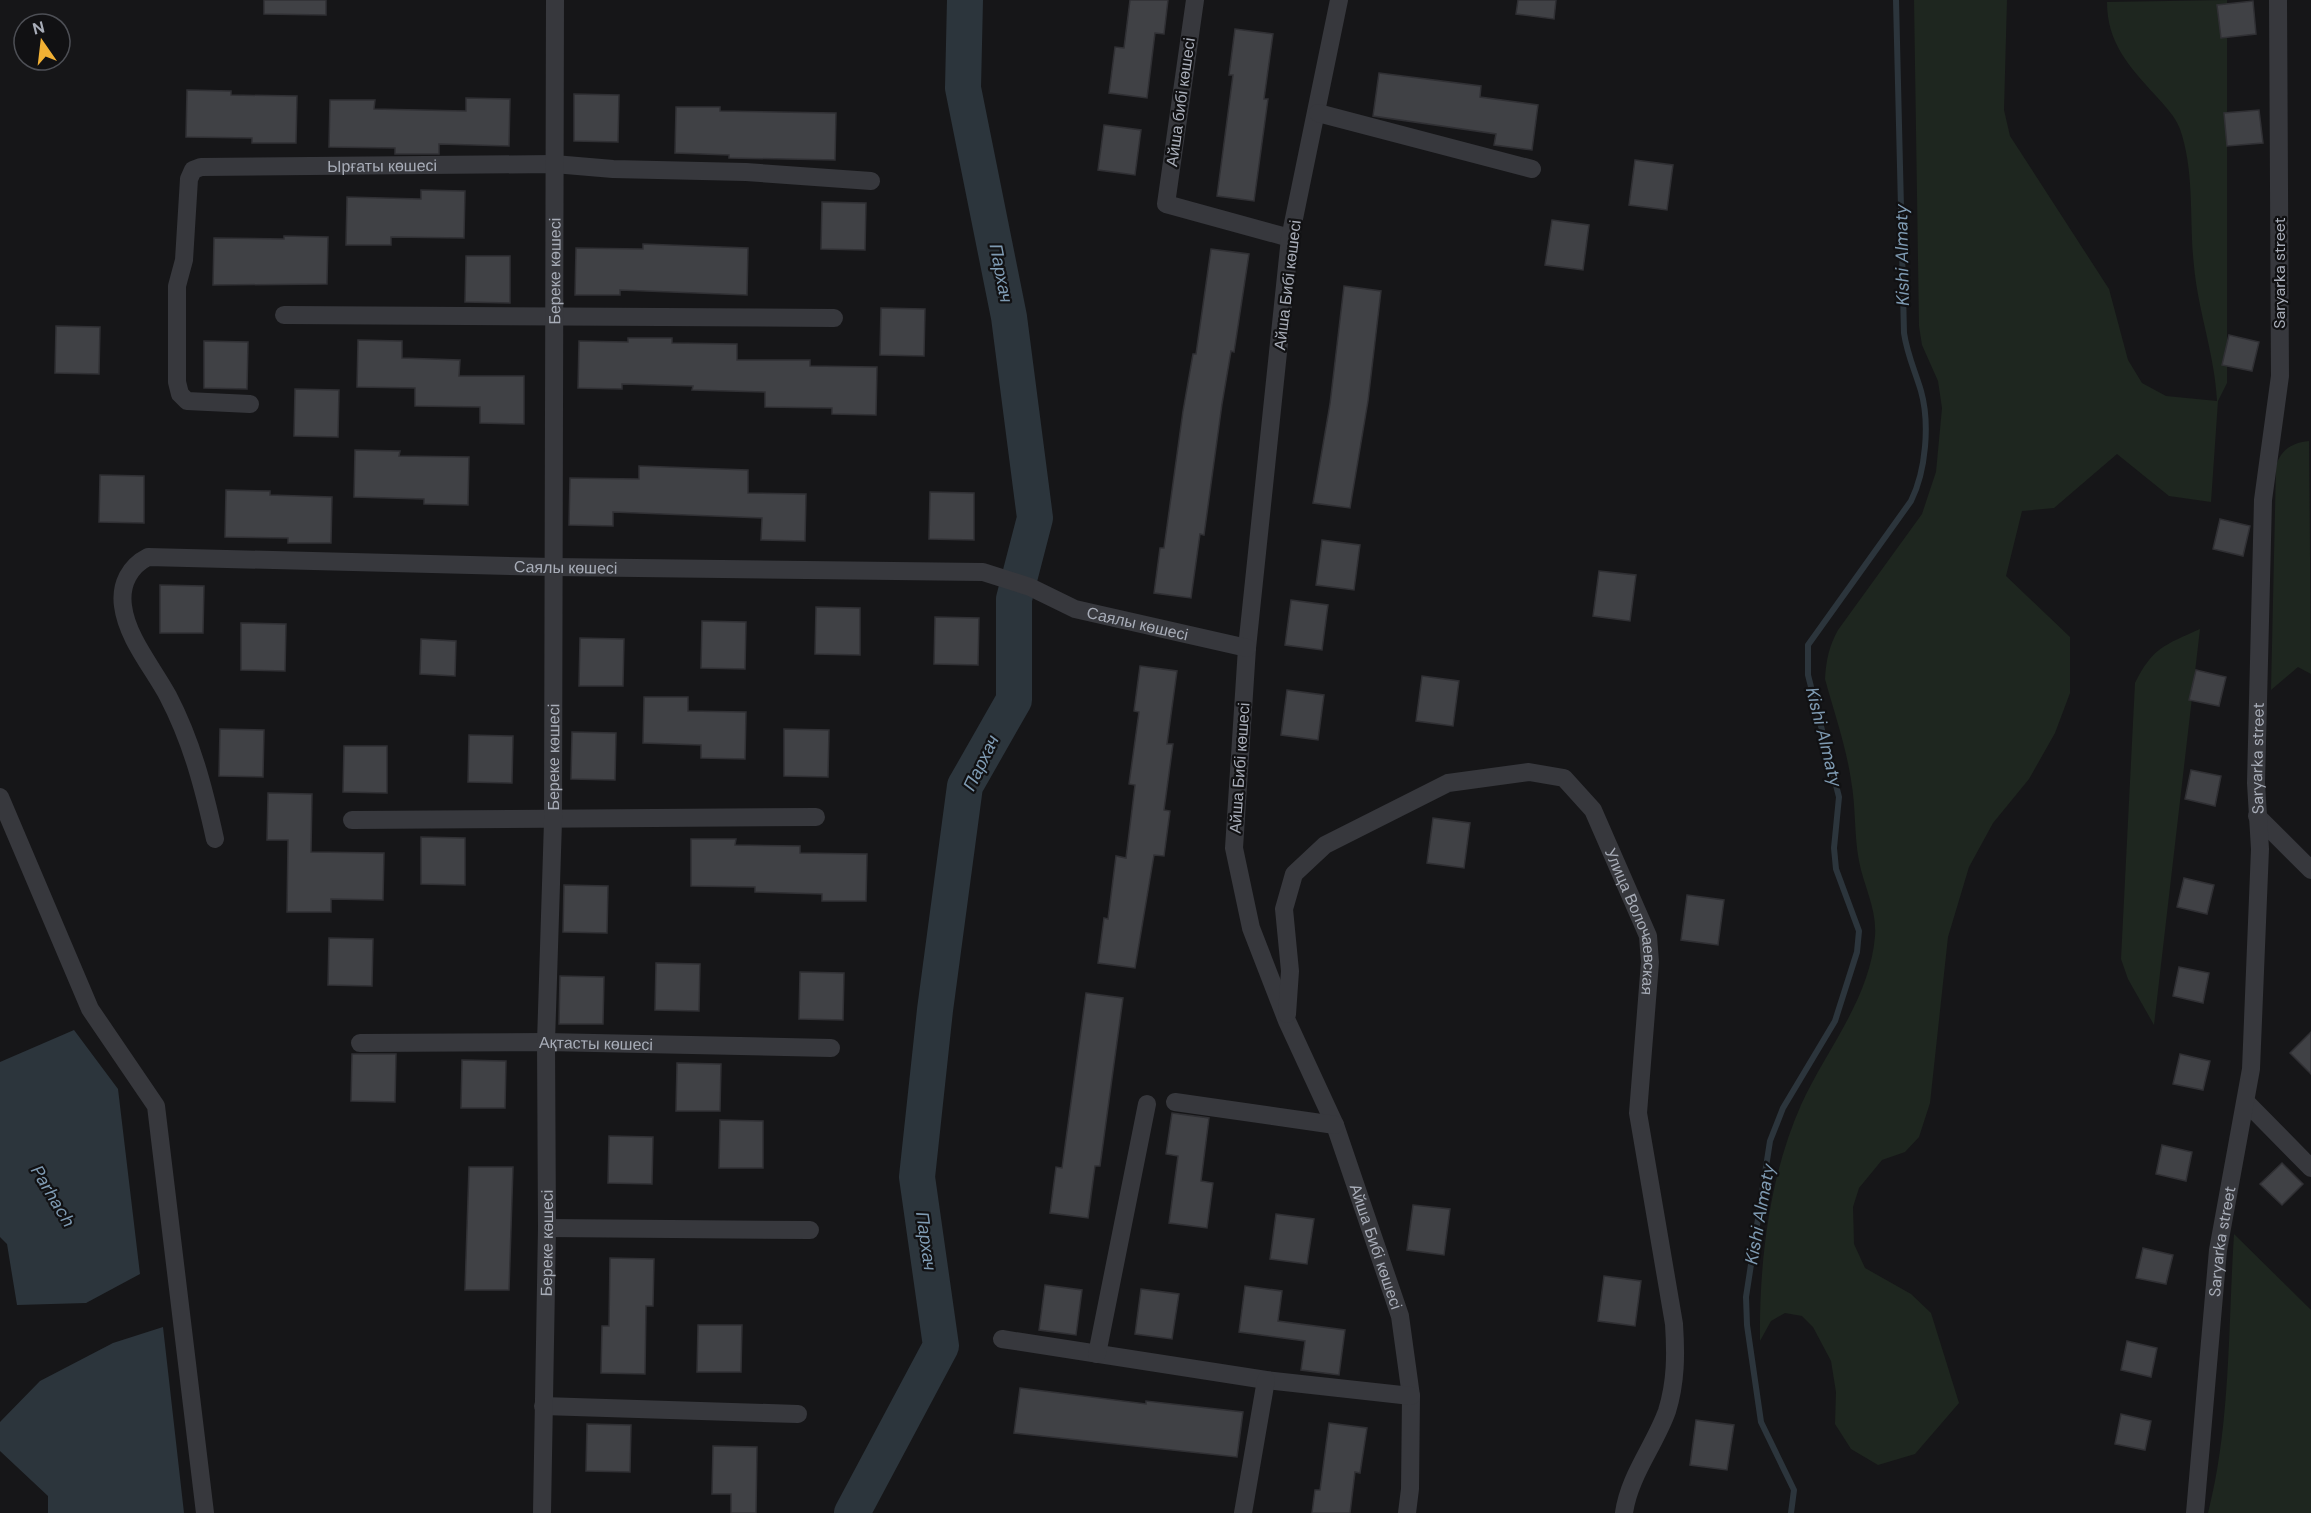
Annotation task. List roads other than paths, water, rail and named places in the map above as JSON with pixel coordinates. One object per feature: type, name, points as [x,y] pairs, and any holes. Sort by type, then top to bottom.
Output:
[{"type":"street","name":"Береке көшесі","points":[[542,1513],[547,1228],[546,1042],[553,821],[555,0]]},
{"type":"street","name":"Айша бибі көшесі","points":[[1194,0],[1166,204],[1290,238]]},
{"type":"street","name":"Айша Бибі көшесі","points":[[1339,0],[1290,238],[1246,648],[1234,848],[1251,928],[1287,1021],[1335,1125],[1400,1316],[1411,1396],[1410,1489],[1407,1513]]},
{"type":"street","name":"Saryarka street","points":[[2195,1513],[2218,1250],[2247,1103],[2251,1069],[2260,849],[2257,816],[2263,500],[2280,376],[2278,0]]},
{"type":"street","points":[[1317,113],[1532,169]]},
{"type":"street","name":"Ырғаты көшесі","points":[[250,404],[187,401],[180,394],[177,382],[177,286],[184,260],[189,179],[193,170],[201,166],[555,164],[613,169],[746,172],[871,181]]},
{"type":"street","points":[[284,315],[834,318]]},
{"type":"street","name":"Саялы көшесі","points":[[215,839],[198,766],[185,732],[133,633],[123,606],[130,571],[136,563],[148,557],[553,567],[983,572],[1030,587],[1075,609],[1246,648]]},
{"type":"street","name":"Улица Волочаевская","points":[[1287,1021],[1290,971],[1284,909],[1294,874],[1325,845],[1448,783],[1529,771],[1564,778],[1593,810],[1648,936],[1650,962],[1638,1113],[1674,1324],[1674,1380],[1666,1412],[1639,1470],[1624,1513]]},
{"type":"street","points":[[0,797],[90,1009],[156,1106],[204,1513]]},
{"type":"street","points":[[2257,816],[2311,870]]},
{"type":"street","points":[[352,820],[553,821],[816,817]]},
{"type":"street","name":"Ақтасты көшесі","points":[[360,1043],[546,1042],[831,1048]]},
{"type":"street","points":[[1175,1102],[1335,1125]]},
{"type":"street","points":[[2247,1103],[2311,1168]]},
{"type":"street","points":[[1096,1354],[1147,1104]]},
{"type":"street","points":[[547,1228],[810,1230]]},
{"type":"street","points":[[1002,1339],[1266,1380],[1411,1396]]},
{"type":"street","points":[[1243,1513],[1266,1380]]},
{"type":"street","points":[[543,1406],[798,1414]]},
{"type":"water","name":"Parhach","points":[[74,1030],[118,1089],[140,1274],[86,1303],[17,1305],[7,1244],[0,1237],[0,1062]]},
{"type":"water","points":[[163,1327],[184,1513],[48,1513],[48,1496],[0,1451],[0,1422],[40,1381],[113,1343]]},
{"type":"waterway","name":"Пархач","points":[[852,1513],[941,1346],[917,1177],[935,1010],[965,786],[1014,700],[1014,599],[1035,518],[1009,317],[963,88],[965,0]]},
{"type":"waterway","name":"Kіshі Almaty","points":[[1791,1513],[1794,1490],[1761,1422],[1747,1325],[1746,1297],[1770,1141],[1783,1108],[1835,1021],[1857,952],[1859,931],[1836,869],[1834,848],[1839,797],[1808,675],[1808,645],[1911,501],[1920,476],[1925,447],[1924,404],[1904,333],[1896,0]]}]
